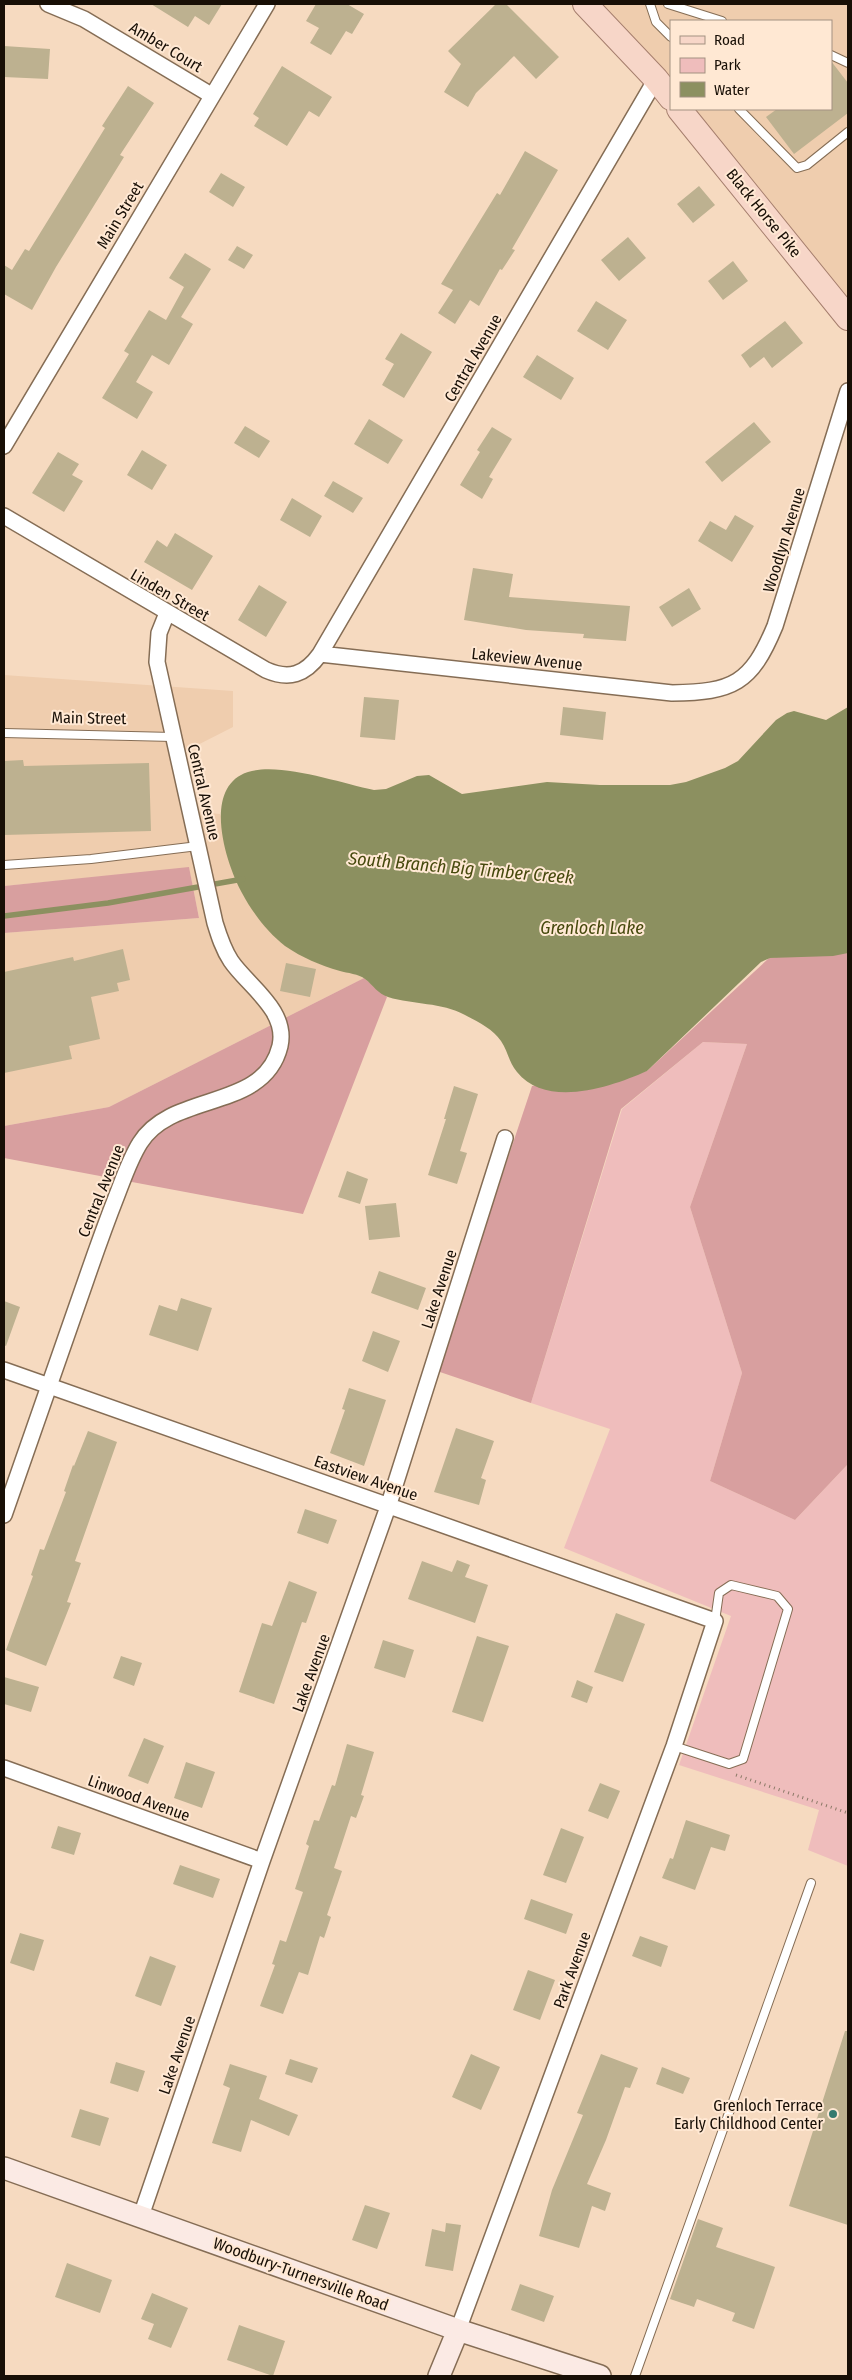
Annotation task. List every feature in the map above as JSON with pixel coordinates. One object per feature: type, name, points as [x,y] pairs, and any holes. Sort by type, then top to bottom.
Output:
[{"type":"main road","points":[[585,4],[656,79],[670,97]]},
{"type":"main road","name":"Black Horse Pike","points":[[680,110],[848,318]]},
{"type":"main road","name":"Woodbury-Turnersville Road","points":[[4,2168],[458,2330],[600,2376]]},
{"type":"main road","points":[[440,2376],[458,2330]]},
{"type":"street","name":"Amber Court","points":[[48,4],[84,19],[211,95]]},
{"type":"street","name":"Main Street","points":[[4,446],[211,95],[267,4]]},
{"type":"street","name":"Central Avenue","points":[[320,654],[656,79]]},
{"type":"street","name":"Woodlyn Avenue","points":[[730,685],[741,680],[753,669],[767,646],[775,626],[848,391]]},
{"type":"street","name":"Linden Street","points":[[4,516],[276,675],[295,674],[313,663],[320,654]]},
{"type":"street","name":"Central Avenue","points":[[4,1515],[103,1232],[130,1161],[140,1142],[152,1128],[166,1117],[184,1109],[245,1089],[268,1069],[276,1057],[280,1043],[275,1015],[269,1004],[243,977],[227,954],[217,930],[157,662],[159,634],[167,613]]},
{"type":"street","name":"Lakeview Avenue","points":[[320,654],[672,693],[711,691],[730,685]]},
{"type":"street","name":"Lake Avenue","points":[[141,2216],[262,1861],[389,1504],[505,1138]]},
{"type":"street","name":"Eastview Avenue","points":[[4,1370],[389,1504],[716,1621]]},
{"type":"street","name":"Park Avenue","points":[[458,2330],[674,1746],[716,1621]]},
{"type":"street","name":"Linwood Avenue","points":[[4,1768],[262,1861]]},
{"type":"lane","points":[[650,4],[656,22],[670,36]]},
{"type":"lane","points":[[668,4],[719,20]]},
{"type":"lane","points":[[832,55],[848,62]]},
{"type":"lane","points":[[741,110],[797,168],[807,166],[848,132]]},
{"type":"lane","name":"Main Street","points":[[4,733],[174,737]]},
{"type":"lane","points":[[4,865],[91,859],[198,846]]},
{"type":"lane","points":[[674,1746],[729,1764],[743,1759],[788,1609],[777,1596],[731,1585],[719,1593],[716,1621]]},
{"type":"lane","points":[[635,2376],[811,1883]]},
{"type":"path","points":[[727,1772],[848,1813]]},
{"type":"shaded area","points":[[585,4],[848,4],[848,318],[680,110],[832,110],[832,20],[670,20],[670,97]]},
{"type":"shaded area","points":[[4,675],[233,691],[233,727],[176,756],[190,811],[220,814],[283,944],[364,978],[109,1107],[4,1126],[4,933],[199,918],[189,868],[4,886]]},
{"type":"shaded area","points":[[189,867],[199,918],[4,933],[4,886]]},
{"type":"shaded area","points":[[848,947],[848,1464],[795,1520],[710,1481],[742,1373],[690,1207],[747,1044],[703,1042],[621,1109],[531,1403],[437,1371],[532,1086],[647,1071],[769,958]]},
{"type":"shaded area","points":[[364,978],[387,997],[303,1214],[4,1158],[4,1126],[109,1107]]},
{"type":"green space","points":[[703,1042],[747,1044],[690,1207],[742,1373],[710,1481],[795,1520],[848,1464],[848,1866],[808,1850],[819,1810],[679,1765],[731,1616],[564,1548],[610,1429],[531,1403],[622,1109]]},
{"type":"water","name":"Grenloch Lake","points":[[848,707],[848,953],[833,956],[770,958],[761,962],[647,1071],[598,1088],[562,1092],[545,1090],[530,1083],[517,1072],[498,1037],[490,1029],[475,1020],[446,1008],[384,996],[362,977],[318,964],[285,946],[267,929],[246,900],[236,880],[224,846],[221,809],[225,793],[234,780],[248,772],[261,770],[293,771],[374,790],[386,789],[417,776],[429,775],[462,794],[547,782],[600,785],[670,785],[686,782],[725,768],[738,761],[776,720],[787,713],[794,711],[826,720]]},
{"type":"building","points":[[151,4],[222,4],[209,25],[195,16],[188,27]]},
{"type":"building","points":[[316,4],[347,4],[364,14],[352,34],[346,31],[331,55],[310,43],[319,28],[306,21]]},
{"type":"building","points":[[496,4],[506,4],[559,57],[536,79],[514,56],[476,93],[468,107],[444,92],[461,64],[448,51]]},
{"type":"building","points":[[4,46],[50,49],[48,79],[4,77]]},
{"type":"building","points":[[832,62],[848,83],[848,113],[794,154],[766,117],[776,110],[832,110]]},
{"type":"building","points":[[282,66],[332,97],[319,117],[309,111],[287,146],[254,126],[259,118],[253,114]]},
{"type":"building","points":[[128,86],[154,103],[120,155],[124,157],[56,267],[32,310],[4,294],[4,265],[12,270],[25,249],[29,251],[105,128],[102,126]]},
{"type":"building","points":[[525,151],[558,170],[512,249],[515,250],[502,270],[500,269],[479,306],[470,300],[455,324],[438,313],[453,290],[441,284],[497,193],[500,195]]},
{"type":"building","points":[[221,173],[245,187],[233,207],[209,192]]},
{"type":"building","points":[[699,186],[715,205],[693,223],[677,204]]},
{"type":"building","points":[[628,237],[646,258],[619,281],[601,260]]},
{"type":"building","points":[[237,246],[253,255],[244,269],[228,260]]},
{"type":"building","points":[[185,253],[211,269],[181,317],[193,324],[169,365],[152,355],[136,382],[153,392],[137,419],[102,398],[129,354],[124,351],[149,310],[166,320],[184,287],[169,278]]},
{"type":"building","points":[[733,261],[748,281],[723,300],[708,281]]},
{"type":"building","points":[[596,301],[627,320],[608,350],[577,331]]},
{"type":"building","points":[[785,321],[803,343],[772,368],[764,357],[750,368],[741,355]]},
{"type":"building","points":[[401,333],[432,352],[404,398],[382,385],[394,364],[385,359]]},
{"type":"building","points":[[537,355],[574,378],[561,400],[523,377]]},
{"type":"building","points":[[369,419],[403,440],[388,464],[354,444]]},
{"type":"building","points":[[754,422],[771,442],[722,482],[705,462]]},
{"type":"building","points":[[245,426],[270,441],[259,458],[234,443]]},
{"type":"building","points":[[492,427],[512,439],[489,477],[493,479],[482,499],[460,485],[480,452],[477,450]]},
{"type":"building","points":[[142,450],[167,465],[152,490],[127,475]]},
{"type":"building","points":[[58,452],[79,464],[72,475],[83,481],[64,512],[32,493]]},
{"type":"building","points":[[333,481],[363,498],[353,513],[324,496]]},
{"type":"building","points":[[292,498],[322,516],[310,537],[280,520]]},
{"type":"building","points":[[735,515],[754,526],[732,562],[698,541],[710,521],[726,530]]},
{"type":"building","points":[[175,533],[213,556],[192,590],[144,562],[157,540],[167,547]]},
{"type":"building","points":[[473,568],[513,574],[509,597],[630,606],[626,641],[583,638],[584,634],[526,630],[464,620]]},
{"type":"building","points":[[259,585],[287,602],[266,637],[238,620]]},
{"type":"building","points":[[689,588],[701,609],[672,627],[659,607]]},
{"type":"building","points":[[364,697],[399,700],[395,740],[360,737]]},
{"type":"building","points":[[563,707],[606,712],[603,740],[560,735]]},
{"type":"building","points":[[23,760],[24,766],[149,763],[151,831],[4,835],[4,761]]},
{"type":"building","points":[[123,949],[130,980],[117,983],[119,991],[91,997],[100,1039],[69,1046],[72,1059],[4,1073],[4,972],[73,957],[74,961]]},
{"type":"building","points":[[286,963],[316,969],[310,997],[280,991]]},
{"type":"building","points":[[454,1086],[478,1094],[460,1151],[467,1153],[457,1184],[428,1175],[446,1119],[444,1119]]},
{"type":"building","points":[[347,1171],[368,1179],[360,1204],[338,1197]]},
{"type":"building","points":[[396,1203],[400,1237],[369,1240],[365,1206]]},
{"type":"building","points":[[379,1271],[426,1288],[418,1310],[371,1293]]},
{"type":"building","points":[[181,1298],[212,1308],[198,1351],[149,1335],[159,1305],[177,1311]]},
{"type":"building","points":[[4,1301],[20,1307],[6,1346],[4,1345]]},
{"type":"building","points":[[373,1331],[400,1341],[388,1372],[362,1361]]},
{"type":"building","points":[[349,1388],[386,1400],[364,1466],[330,1453],[345,1410],[342,1409]]},
{"type":"building","points":[[456,1428],[494,1441],[481,1478],[486,1480],[479,1505],[434,1492]]},
{"type":"building","points":[[88,1431],[117,1442],[75,1561],[81,1563],[67,1602],[71,1603],[46,1666],[6,1650],[33,1576],[31,1575],[40,1549],[44,1550],[66,1492],[64,1491],[73,1465]]},
{"type":"building","points":[[305,1509],[337,1520],[328,1544],[297,1533]]},
{"type":"building","points":[[457,1560],[470,1565],[465,1577],[488,1585],[475,1623],[408,1599],[422,1561],[452,1572]]},
{"type":"building","points":[[289,1581],[317,1592],[306,1623],[302,1622],[274,1704],[239,1692],[262,1623],[272,1626]]},
{"type":"building","points":[[616,1613],[645,1624],[623,1682],[594,1672]]},
{"type":"building","points":[[477,1636],[509,1646],[483,1722],[452,1712]]},
{"type":"building","points":[[383,1640],[414,1650],[405,1678],[374,1668]]},
{"type":"building","points":[[121,1656],[142,1663],[134,1686],[113,1678]]},
{"type":"building","points":[[4,1677],[39,1687],[31,1712],[4,1704]]},
{"type":"building","points":[[577,1680],[593,1687],[587,1703],[571,1697]]},
{"type":"building","points":[[144,1738],[164,1746],[148,1784],[128,1776]]},
{"type":"building","points":[[347,1744],[374,1752],[361,1795],[364,1796],[356,1818],[351,1816],[334,1868],[342,1871],[327,1915],[331,1917],[324,1938],[320,1936],[308,1975],[299,1972],[283,2014],[260,2006],[275,1965],[272,1964],[280,1940],[286,1942],[303,1892],[295,1889],[309,1846],[306,1844],[314,1820],[319,1821],[332,1785],[335,1786]]},
{"type":"building","points":[[186,1762],[215,1772],[202,1808],[174,1798]]},
{"type":"building","points":[[600,1783],[620,1791],[608,1819],[588,1811]]},
{"type":"building","points":[[686,1820],[730,1835],[725,1851],[711,1847],[695,1890],[662,1878],[670,1858],[673,1859]]},
{"type":"building","points":[[58,1826],[81,1833],[74,1855],[51,1848]]},
{"type":"building","points":[[561,1828],[584,1837],[566,1883],[543,1875]]},
{"type":"building","points":[[180,1865],[220,1879],[213,1898],[173,1884]]},
{"type":"building","points":[[531,1899],[573,1914],[566,1934],[524,1919]]},
{"type":"building","points":[[20,1933],[44,1940],[34,1971],[10,1963]]},
{"type":"building","points":[[640,1936],[668,1946],[661,1967],[632,1956]]},
{"type":"building","points":[[150,1956],[176,1966],[161,2006],[135,1996]]},
{"type":"building","points":[[528,1970],[555,1980],[540,2020],[513,2010]]},
{"type":"building","name":"Grenloch Terrace Early Childhood Center","points":[[845,2031],[848,2031],[848,2225],[789,2206]]},
{"type":"building","points":[[471,2054],[500,2067],[481,2110],[452,2097]]},
{"type":"building","points":[[601,2054],[638,2068],[630,2088],[625,2087],[606,2140],[587,2184],[611,2193],[605,2211],[592,2206],[579,2248],[539,2236],[552,2190],[583,2115],[577,2113]]},
{"type":"building","points":[[290,2059],[318,2068],[312,2083],[285,2074]]},
{"type":"building","points":[[116,2062],[145,2071],[138,2092],[110,2083]]},
{"type":"building","points":[[230,2064],[267,2076],[259,2099],[298,2115],[289,2136],[251,2120],[241,2152],[212,2143],[230,2088],[223,2085]]},
{"type":"building","points":[[662,2067],[690,2078],[683,2094],[656,2084]]},
{"type":"building","points":[[80,2109],[109,2118],[100,2146],[71,2137]]},
{"type":"building","points":[[365,2205],[390,2213],[377,2249],[352,2240]]},
{"type":"building","points":[[698,2219],[723,2228],[716,2247],[775,2267],[754,2329],[732,2321],[735,2313],[697,2299],[694,2307],[670,2299]]},
{"type":"building","points":[[446,2223],[461,2225],[453,2271],[425,2266],[432,2229],[445,2232]]},
{"type":"building","points":[[67,2263],[112,2280],[100,2313],[55,2297]]},
{"type":"building","points":[[520,2284],[554,2296],[544,2322],[511,2310]]},
{"type":"building","points":[[152,2293],[188,2308],[171,2348],[148,2339],[154,2324],[141,2319]]},
{"type":"building","points":[[239,2325],[285,2341],[273,2376],[227,2360]]},
{"type":"waterway","name":"South Branch Big Timber Creek","points":[[4,916],[108,903],[243,879]]},
{"type":"place","name":"Grenloch Terrace Early Childhood Center","points":[[833,2114]]}]
